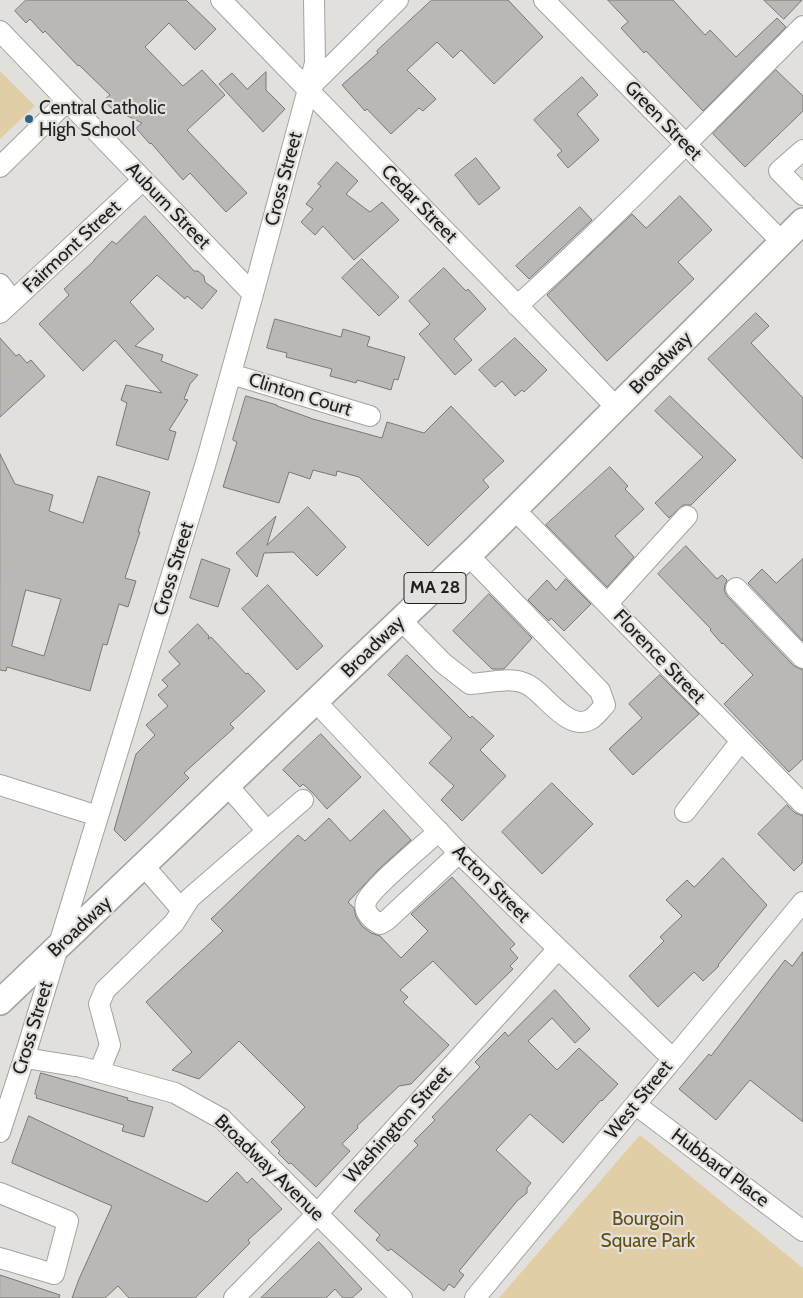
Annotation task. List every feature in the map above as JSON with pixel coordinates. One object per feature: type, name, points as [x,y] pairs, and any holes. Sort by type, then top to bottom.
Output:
[{"type":"main road","name":"Broadway","points":[[0,1002],[469,556],[803,221]]},
{"type":"street","name":"Cedar Street","points":[[221,0],[617,408]]},
{"type":"street","name":"Cross Street","points":[[0,1132],[59,947],[231,374],[315,63],[314,0]]},
{"type":"street","points":[[308,90],[398,0]]},
{"type":"street","name":"Green Street","points":[[544,0],[782,242]]},
{"type":"street","points":[[517,306],[555,272],[686,144],[803,26]]},
{"type":"street","name":"Auburn Street","points":[[0,31],[253,294]]},
{"type":"street","points":[[0,167],[67,101]]},
{"type":"street","points":[[803,150],[779,171],[803,195]]},
{"type":"street","name":"Fairmont Street","points":[[6,307],[143,180]]},
{"type":"street","points":[[0,284],[6,307]]},
{"type":"street","name":"Clinton Court","points":[[231,374],[370,416]]},
{"type":"street","name":"Florence Street","points":[[515,510],[803,804]]},
{"type":"street","points":[[607,604],[687,516]]},
{"type":"street","points":[[402,620],[443,663],[470,684],[516,681],[527,684],[560,713],[577,722],[591,719],[605,705],[600,691],[469,556]]},
{"type":"street","points":[[736,588],[803,658]]},
{"type":"street","name":"Acton Street","points":[[316,702],[459,853],[673,1059]]},
{"type":"street","points":[[685,812],[741,741]]},
{"type":"street","points":[[0,785],[98,816]]},
{"type":"street","points":[[228,786],[267,831]]},
{"type":"street","points":[[99,1072],[110,1045],[99,1004],[104,990],[174,923],[190,898],[303,800]]},
{"type":"street","points":[[439,831],[376,888],[366,901],[366,908],[372,919],[380,924],[387,920],[459,853]]},
{"type":"street","points":[[144,866],[182,910]]},
{"type":"street","name":"West Street","points":[[474,1298],[803,902]]},
{"type":"street","name":"Washington Street","points":[[234,1298],[317,1214],[558,949]]},
{"type":"street","name":"Broadway Avenue","points":[[25,1058],[81,1067],[175,1093],[222,1119],[402,1298]]},
{"type":"street","name":"Hubbard Place","points":[[636,1105],[803,1231]]},
{"type":"street","points":[[0,1193],[68,1221],[54,1274],[0,1258]]},
{"type":"green space","points":[[0,71],[35,106],[0,139]]},
{"type":"green space","name":"Bourgoin Square Park","points":[[640,1135],[803,1268],[803,1298],[499,1298]]},
{"type":"building","points":[[26,0],[186,0],[216,29],[195,50],[169,23],[145,47],[183,86],[202,70],[225,95],[187,130],[247,193],[226,212],[190,173],[183,180],[136,128],[142,123],[111,108],[104,100],[110,95],[78,66],[45,31],[43,33],[30,19],[26,23],[15,11]]},
{"type":"building","points":[[432,0],[508,0],[543,37],[494,84],[461,50],[453,58],[437,42],[407,70],[436,99],[423,111],[419,108],[391,134],[367,109],[365,111],[342,85]]},
{"type":"building","points":[[608,0],[673,0],[705,35],[710,30],[736,57],[777,18],[786,27],[703,111],[646,51],[644,53],[621,28],[628,22]]},
{"type":"building","points":[[764,0],[802,0],[784,19]]},
{"type":"building","points":[[776,70],[803,96],[803,111],[745,167],[713,134]]},
{"type":"building","points":[[266,72],[266,90],[285,109],[263,132],[219,84],[232,73],[247,89]]},
{"type":"building","points":[[582,77],[598,95],[577,114],[599,140],[568,168],[557,155],[562,151],[534,120]]},
{"type":"building","points":[[476,158],[500,188],[479,205],[455,175]]},
{"type":"building","points":[[337,162],[358,181],[346,194],[370,212],[382,202],[399,220],[354,260],[323,226],[315,235],[301,222],[313,209],[306,204],[321,186],[318,184]]},
{"type":"building","points":[[680,196],[712,230],[678,262],[694,279],[607,361],[547,295],[632,214],[646,228]]},
{"type":"building","points":[[580,207],[592,220],[529,279],[516,266]]},
{"type":"building","points":[[145,216],[194,271],[198,271],[204,276],[205,282],[217,291],[202,309],[187,296],[185,299],[157,275],[130,302],[154,329],[135,346],[163,355],[161,361],[198,375],[190,384],[184,399],[188,400],[169,430],[176,432],[168,460],[116,445],[127,403],[121,400],[126,385],[162,393],[115,340],[83,371],[39,324],[69,295],[64,289],[112,241],[116,244]]},
{"type":"building","points":[[362,259],[399,297],[379,316],[342,278]]},
{"type":"building","points":[[444,268],[466,291],[468,289],[486,309],[454,339],[472,360],[455,375],[419,334],[430,324],[409,301]]},
{"type":"building","points":[[756,313],[769,326],[751,343],[803,398],[803,459],[708,359]]},
{"type":"building","points":[[275,319],[341,337],[343,329],[370,337],[367,346],[405,357],[398,380],[394,379],[391,390],[357,380],[356,383],[330,376],[332,369],[286,357],[287,353],[267,348]]},
{"type":"building","points":[[0,338],[16,356],[19,354],[27,363],[31,360],[45,376],[0,417]]},
{"type":"building","points":[[515,338],[547,370],[524,392],[522,390],[515,396],[502,381],[495,387],[479,370]]},
{"type":"building","points":[[246,396],[277,405],[313,419],[382,438],[387,422],[424,433],[451,406],[504,461],[483,480],[489,487],[428,546],[359,477],[337,471],[336,476],[313,470],[310,479],[289,472],[279,503],[223,487],[237,442],[233,440]]},
{"type":"building","points":[[670,396],[736,460],[691,505],[683,505],[669,518],[655,503],[703,457],[655,411]]},
{"type":"building","points":[[0,454],[15,484],[53,495],[49,511],[83,523],[98,476],[150,492],[138,532],[140,532],[125,578],[136,581],[128,607],[119,604],[107,645],[103,644],[90,691],[7,667],[6,671],[0,670]],"holes":[[[26,590],[61,599],[44,656],[12,646]]]},
{"type":"building","points":[[610,467],[628,486],[625,489],[644,509],[615,536],[634,557],[607,587],[546,525]]},
{"type":"building","points":[[308,507],[346,547],[317,576],[293,552],[264,553],[257,577],[236,553],[276,516],[267,545]]},
{"type":"building","points":[[686,546],[717,579],[722,575],[727,580],[724,590],[727,596],[794,666],[803,670],[803,759],[789,772],[724,704],[753,675],[658,574]]},
{"type":"building","points":[[202,559],[230,569],[218,607],[190,598]]},
{"type":"building","points":[[803,559],[803,641],[748,583],[762,569],[776,583]]},
{"type":"building","points":[[566,579],[591,604],[564,631],[551,618],[549,621],[528,600],[547,580],[556,590]]},
{"type":"building","points":[[268,585],[323,646],[297,670],[242,609]]},
{"type":"building","points":[[489,594],[532,638],[504,669],[492,669],[453,631]]},
{"type":"building","points":[[198,624],[209,636],[208,639],[211,637],[265,691],[230,724],[234,728],[184,773],[189,778],[125,841],[114,830],[136,754],[155,735],[146,725],[168,706],[158,695],[168,686],[162,680],[180,664],[169,652]]},
{"type":"building","points":[[407,655],[470,718],[472,716],[494,736],[480,750],[506,776],[462,821],[441,800],[454,786],[429,763],[452,738],[388,675]]},
{"type":"building","points":[[660,675],[699,714],[633,775],[609,749],[642,718],[629,704]]},
{"type":"building","points":[[321,734],[361,777],[327,809],[303,784],[300,787],[283,770]]},
{"type":"building","points":[[552,783],[593,824],[542,874],[502,832]]},
{"type":"building","points":[[787,805],[795,813],[803,816],[803,862],[794,871],[758,834]]},
{"type":"building","points":[[384,810],[411,840],[379,869],[348,902],[354,908],[356,917],[362,926],[371,933],[380,936],[401,958],[428,931],[411,914],[452,877],[515,944],[510,949],[518,958],[510,966],[513,969],[476,1005],[433,961],[400,990],[408,997],[403,1002],[449,1045],[411,1084],[399,1086],[357,1126],[358,1128],[342,1144],[350,1151],[316,1187],[278,1153],[280,1151],[271,1142],[305,1107],[239,1041],[199,1079],[172,1070],[192,1052],[146,1002],[223,931],[211,919],[298,835],[305,841],[329,818],[350,841]]},
{"type":"building","points":[[723,858],[767,905],[719,966],[703,981],[694,972],[658,1007],[629,976],[664,941],[660,937],[682,916],[666,900],[687,880],[694,887]]},
{"type":"building","points":[[803,952],[803,1122],[750,1080],[716,1120],[679,1089],[709,1054],[711,1056],[785,960],[792,966]]},
{"type":"building","points":[[555,990],[590,1029],[575,1043],[552,1018],[528,1041],[557,1070],[579,1048],[618,1084],[601,1100],[563,1143],[530,1114],[496,1150],[531,1183],[527,1188],[527,1193],[518,1200],[459,1271],[464,1275],[454,1288],[449,1284],[444,1291],[391,1249],[388,1251],[376,1240],[380,1235],[354,1211],[418,1145],[414,1141],[435,1120],[432,1117],[480,1067],[475,1062],[505,1032],[508,1036]]},
{"type":"building","points":[[41,1073],[153,1107],[144,1137],[122,1131],[124,1125],[36,1098],[37,1095],[35,1094]]},
{"type":"building","points":[[29,1116],[207,1202],[237,1172],[247,1183],[252,1178],[282,1209],[248,1240],[250,1243],[195,1298],[129,1298],[118,1286],[105,1298],[72,1298],[112,1206],[12,1163]]},
{"type":"building","points":[[319,1242],[362,1289],[352,1298],[343,1298],[335,1289],[326,1298],[261,1298]]},
{"type":"building","points":[[0,1275],[60,1295],[59,1298],[0,1298]]},
{"type":"place","name":"Central Catholic High School","points":[[29,119]]}]
